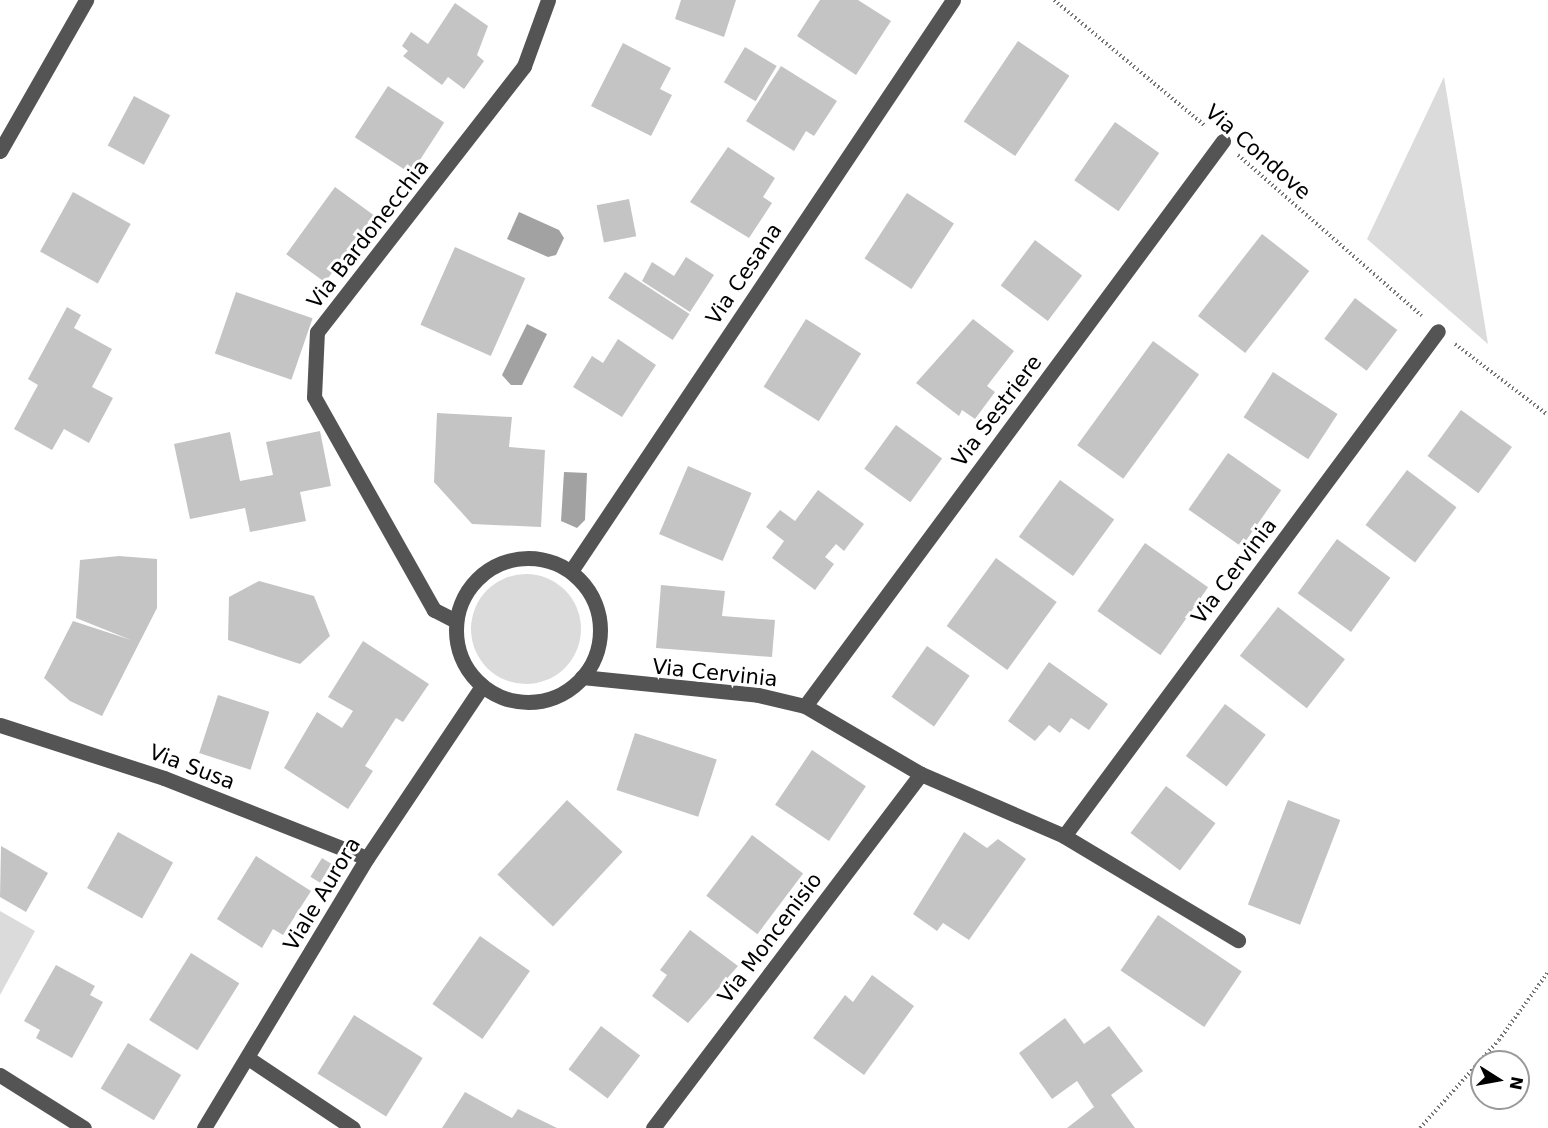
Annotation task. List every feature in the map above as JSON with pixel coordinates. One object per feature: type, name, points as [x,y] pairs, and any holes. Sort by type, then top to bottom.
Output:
[{"type":"street","points":[[0,151],[86,0]]},
{"type":"street","name":"Via Bardonecchia","points":[[456,621],[434,610],[314,398],[317,332],[524,66],[548,0]]},
{"type":"street","name":"Via Cesana","points":[[571,571],[953,0]]},
{"type":"street","name":"Via Sestriere","points":[[805,706],[1223,141]]},
{"type":"street","name":"Via Cervinia","points":[[1064,836],[1438,331]]},
{"type":"street","points":[[524,557],[549,560],[571,571],[598,611],[598,643],[582,677],[545,700],[512,700],[482,686],[466,668],[456,621],[463,597],[478,577],[499,563],[524,557]]},
{"type":"street","name":"Via Cervinia","points":[[582,677],[758,695],[805,706],[921,774],[1064,836],[1238,940]]},
{"type":"street","name":"Viale Aurora","points":[[204,1128],[367,858],[482,686]]},
{"type":"street","name":"Via Susa","points":[[0,725],[164,778],[367,858]]},
{"type":"street","name":"Via Moncenisio","points":[[653,1128],[921,774]]},
{"type":"street","points":[[248,1058],[353,1128]]},
{"type":"street","points":[[0,1075],[84,1128]]},
{"type":"path","name":"Via Condove","points":[[1054,0],[1223,141],[1438,331],[1548,415]]},
{"type":"path","points":[[1420,1128],[1498,1040],[1548,972]]},
{"type":"shaded area","points":[[1444,77],[1488,344],[1367,239]]},
{"type":"shaded area","points":[[519,212],[559,230],[564,238],[556,255],[548,257],[507,239]]},
{"type":"shaded area","points":[[527,324],[547,334],[522,385],[511,385],[502,375]]},
{"type":"shaded area","points":[[564,472],[587,473],[585,520],[577,528],[561,521]]},
{"type":"shaded area","points":[[526,574],[547,578],[565,590],[577,608],[581,629],[577,650],[565,668],[547,680],[526,684],[505,680],[487,668],[475,650],[471,629],[475,608],[487,590],[505,578]]},
{"type":"shaded area","points":[[0,911],[35,931],[0,995]]},
{"type":"building","points":[[681,0],[736,0],[724,37],[675,19]]},
{"type":"building","points":[[820,0],[858,0],[891,21],[856,75],[797,36]]},
{"type":"building","points":[[455,3],[488,26],[477,55],[484,61],[464,89],[448,77],[442,85],[403,56],[408,51],[402,46],[411,32],[428,44]]},
{"type":"building","points":[[1018,41],[1069,76],[1015,156],[964,121]]},
{"type":"building","points":[[623,43],[671,68],[660,89],[672,95],[651,136],[591,106]]},
{"type":"building","points":[[745,47],[777,66],[756,101],[724,82]]},
{"type":"building","points":[[781,66],[837,101],[814,136],[806,131],[794,151],[746,121]]},
{"type":"building","points":[[388,86],[444,122],[411,174],[355,137]]},
{"type":"building","points":[[134,96],[170,115],[144,165],[108,145]]},
{"type":"building","points":[[1115,122],[1159,153],[1119,211],[1074,180]]},
{"type":"building","points":[[728,147],[775,178],[763,197],[772,203],[749,238],[690,202]]},
{"type":"building","points":[[335,187],[374,215],[325,282],[286,254]]},
{"type":"building","points":[[73,192],[131,224],[98,283],[40,251]]},
{"type":"building","points":[[907,193],[954,223],[911,289],[865,258]]},
{"type":"building","points":[[629,199],[636,236],[604,243],[597,205]]},
{"type":"building","points":[[1262,234],[1309,271],[1245,353],[1198,316]]},
{"type":"building","points":[[1035,240],[1082,276],[1048,321],[1001,286]]},
{"type":"building","points":[[455,247],[525,278],[491,356],[420,325]]},
{"type":"building","points":[[686,257],[714,275],[690,312],[642,281],[652,262],[674,276]]},
{"type":"building","points":[[625,272],[690,314],[673,340],[608,298]]},
{"type":"building","points":[[236,292],[313,318],[291,380],[215,353]]},
{"type":"building","points":[[1355,298],[1397,330],[1367,371],[1324,339]]},
{"type":"building","points":[[67,307],[81,315],[74,328],[112,349],[92,387],[113,398],[89,443],[64,429],[52,450],[14,429],[38,385],[28,379]]},
{"type":"building","points":[[806,319],[861,353],[819,421],[764,387]]},
{"type":"building","points":[[973,319],[1014,351],[987,386],[995,392],[975,419],[962,410],[959,416],[916,383]]},
{"type":"building","points":[[618,339],[656,365],[622,417],[573,387],[592,356],[603,363]]},
{"type":"building","points":[[1153,341],[1199,375],[1123,479],[1077,445]]},
{"type":"building","points":[[1273,372],[1338,414],[1308,459],[1244,417]]},
{"type":"building","points":[[1461,410],[1512,447],[1478,493],[1427,456]]},
{"type":"building","points":[[437,413],[512,417],[509,447],[545,450],[541,527],[472,524],[434,482]]},
{"type":"building","points":[[896,425],[942,459],[910,502],[864,469]]},
{"type":"building","points":[[320,431],[331,486],[300,492],[306,521],[250,532],[245,508],[190,519],[174,444],[230,432],[240,481],[273,475],[266,442]]},
{"type":"building","points":[[1228,453],[1281,490],[1242,547],[1188,510]]},
{"type":"building","points":[[688,466],[752,493],[723,561],[659,534]]},
{"type":"building","points":[[1407,470],[1457,507],[1415,562],[1365,525]]},
{"type":"building","points":[[1060,480],[1114,519],[1073,576],[1019,537]]},
{"type":"building","points":[[818,490],[864,524],[844,551],[836,544],[825,557],[834,564],[815,590],[772,558],[784,541],[766,527],[780,510],[795,521]]},
{"type":"building","points":[[1337,539],[1390,578],[1351,632],[1298,593]]},
{"type":"building","points":[[1145,543],[1208,587],[1160,655],[1097,611]]},
{"type":"building","points":[[119,556],[157,559],[157,608],[102,716],[70,701],[44,678],[73,621],[131,640],[76,618],[80,560]]},
{"type":"building","points":[[996,558],[1057,602],[1007,670],[947,626]]},
{"type":"building","points":[[259,581],[314,596],[330,636],[300,664],[228,640],[229,597]]},
{"type":"building","points":[[661,585],[725,591],[722,616],[775,620],[772,657],[656,648]]},
{"type":"building","points":[[1278,607],[1345,659],[1307,708],[1240,656]]},
{"type":"building","points":[[363,641],[429,684],[403,722],[396,718],[365,766],[373,771],[348,809],[284,768],[317,712],[342,728],[353,711],[328,697]]},
{"type":"building","points":[[927,646],[970,676],[934,727],[891,697]]},
{"type":"building","points":[[1049,662],[1108,704],[1089,730],[1071,718],[1060,733],[1049,725],[1035,741],[1008,721]]},
{"type":"building","points":[[218,695],[269,712],[251,770],[199,753]]},
{"type":"building","points":[[1225,704],[1266,735],[1227,787],[1186,756]]},
{"type":"building","points":[[635,733],[717,760],[698,817],[616,790]]},
{"type":"building","points":[[812,750],[866,786],[829,841],[775,805]]},
{"type":"building","points":[[1166,786],[1216,823],[1180,870],[1130,833]]},
{"type":"building","points":[[567,800],[623,852],[553,926],[497,875]]},
{"type":"building","points":[[1288,800],[1340,820],[1300,925],[1248,905]]},
{"type":"building","points":[[118,832],[173,863],[142,919],[87,888]]},
{"type":"building","points":[[964,832],[987,848],[998,839],[1026,859],[969,940],[943,923],[937,931],[913,914]]},
{"type":"building","points":[[752,835],[803,874],[757,934],[706,896]]},
{"type":"building","points":[[1,846],[48,873],[26,912],[0,897]]},
{"type":"building","points":[[256,856],[311,891],[283,935],[273,929],[262,948],[217,919]]},
{"type":"building","points":[[322,858],[341,870],[329,888],[310,877]]},
{"type":"building","points":[[1158,915],[1242,971],[1204,1027],[1121,971]]},
{"type":"building","points":[[690,930],[738,966],[688,1023],[652,996],[667,975],[660,970]]},
{"type":"building","points":[[480,936],[530,971],[482,1039],[432,1004]]},
{"type":"building","points":[[191,953],[239,983],[197,1050],[149,1020]]},
{"type":"building","points":[[56,965],[95,986],[90,995],[103,1002],[72,1058],[36,1038],[40,1030],[24,1021]]},
{"type":"building","points":[[872,975],[914,1006],[864,1075],[813,1038],[845,995],[853,1002]]},
{"type":"building","points":[[354,1015],[423,1058],[386,1116],[317,1074]]},
{"type":"building","points":[[1065,1018],[1084,1044],[1109,1026],[1143,1071],[1111,1095],[1135,1128],[1067,1128],[1094,1107],[1077,1081],[1052,1099],[1019,1053]]},
{"type":"building","points":[[601,1026],[640,1055],[608,1099],[569,1069]]},
{"type":"building","points":[[128,1043],[181,1075],[154,1120],[101,1088]]},
{"type":"building","points":[[465,1092],[512,1118],[518,1109],[557,1128],[442,1128]]}]
